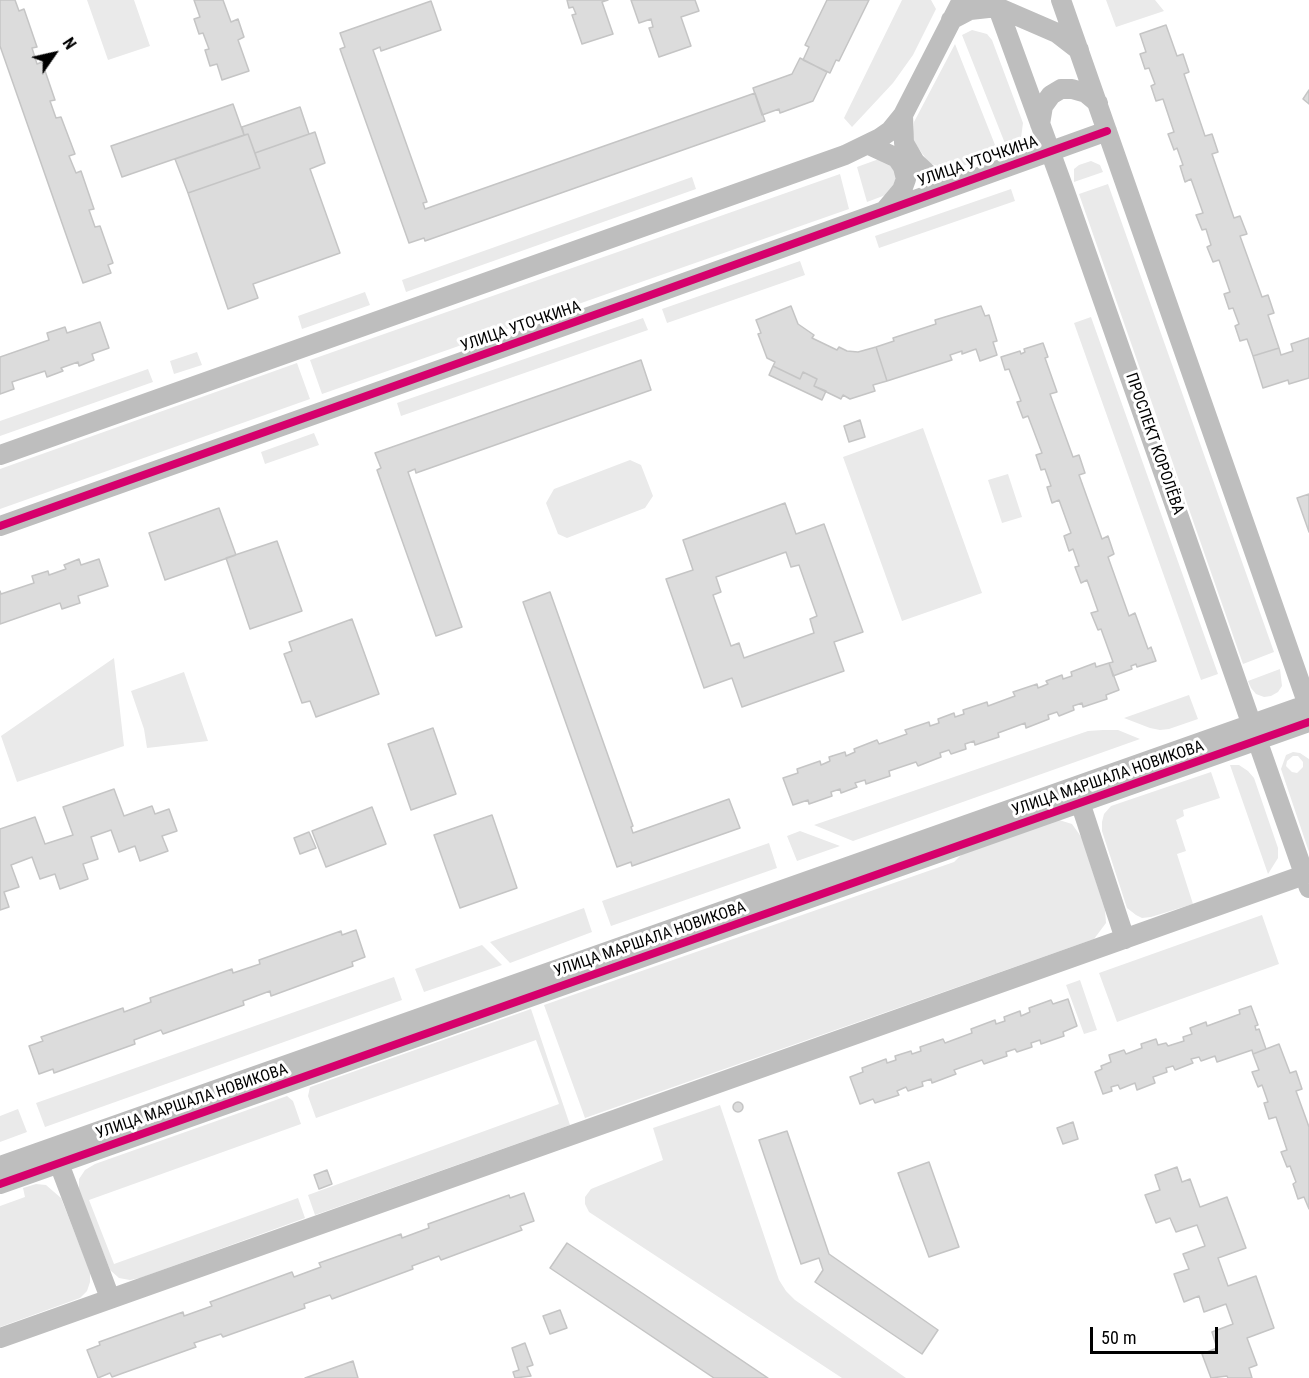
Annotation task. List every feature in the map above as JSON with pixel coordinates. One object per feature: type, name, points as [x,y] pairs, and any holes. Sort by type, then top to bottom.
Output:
[{"type":"street","points":[[0,455],[797,173],[869,145],[890,131],[903,114],[962,0]]},
{"type":"street","points":[[1061,0],[1309,709]]},
{"type":"street","points":[[951,20],[970,10],[996,3],[1057,33],[1079,50]]},
{"type":"street","name":"ПРОСПЕКТ КОРОЛЁВА","points":[[996,3],[1307,882]]},
{"type":"street","points":[[1040,124],[1043,106],[1051,95],[1060,89],[1072,89],[1086,93],[1098,103]]},
{"type":"street","points":[[903,114],[904,143],[915,162],[930,176],[948,187]]},
{"type":"street","points":[[1050,151],[1107,131]]},
{"type":"street","name":"УЛИЦА УТОЧКИНА","points":[[869,145],[897,158],[903,167],[906,179],[902,190],[886,209]]},
{"type":"street","name":"УЛИЦА УТОЧКИНА","points":[[0,526],[1050,151]]},
{"type":"street","name":"УЛИЦА МАРШАЛА НОВИКОВА","points":[[0,1184],[56,1155],[1255,732],[1309,709]]},
{"type":"street","name":"УЛИЦА МАРШАЛА НОВИКОВА","points":[[1078,795],[1125,939]]},
{"type":"street","points":[[0,1338],[1125,939],[1307,882]]},
{"type":"street","points":[[56,1155],[110,1298]]},
{"type":"street","name":"УЛИЦА МАРШАЛА НОВИКОВА","points":[[0,1166],[56,1155]]},
{"type":"shaded area","points":[[87,0],[134,0],[150,46],[108,60]]},
{"type":"shaded area","points":[[902,0],[931,0],[936,9],[913,55],[893,83],[852,127],[844,118]]},
{"type":"shaded area","points":[[1106,0],[1155,0],[1164,11],[1116,27]]},
{"type":"shaded area","points":[[972,30],[987,34],[992,40],[1023,123],[1021,138],[1008,151],[962,35]]},
{"type":"shaded area","points":[[955,44],[999,155],[949,170],[929,163],[914,142],[913,134],[914,122]]},
{"type":"shaded area","points":[[879,159],[887,160],[898,171],[891,193],[867,202],[857,167]]},
{"type":"shaded area","points":[[1091,161],[1100,165],[1103,172],[1074,182],[1074,169]]},
{"type":"shaded area","points":[[840,174],[849,209],[322,394],[310,360]]},
{"type":"shaded area","points":[[692,177],[696,189],[406,292],[402,280]]},
{"type":"shaded area","points":[[1108,184],[1274,652],[1243,664],[1079,194]]},
{"type":"shaded area","points":[[1011,189],[1015,201],[879,248],[875,236]]},
{"type":"shaded area","points":[[800,261],[805,275],[667,323],[662,309]]},
{"type":"shaded area","points":[[365,292],[370,305],[302,329],[298,316]]},
{"type":"shaded area","points":[[1091,317],[1218,674],[1201,680],[1074,323]]},
{"type":"shaded area","points":[[643,318],[648,330],[401,416],[397,403]]},
{"type":"shaded area","points":[[197,352],[202,365],[174,374],[170,361]]},
{"type":"shaded area","points":[[297,363],[310,399],[0,509],[0,469]]},
{"type":"shaded area","points":[[148,369],[153,382],[0,436],[0,421]]},
{"type":"shaded area","points":[[923,428],[982,593],[902,621],[843,457]]},
{"type":"shaded area","points":[[314,433],[319,445],[265,464],[261,452]]},
{"type":"shaded area","points":[[630,460],[641,465],[653,496],[645,508],[567,538],[558,534],[546,503],[554,489]]},
{"type":"shaded area","points":[[1008,474],[1022,517],[1002,523],[988,480]]},
{"type":"shaded area","points":[[114,658],[124,746],[17,782],[1,736]]},
{"type":"shaded area","points":[[1280,669],[1282,686],[1278,692],[1264,697],[1256,694],[1251,688],[1248,681]]},
{"type":"shaded area","points":[[184,672],[208,741],[147,748],[144,729],[131,691]]},
{"type":"shaded area","points":[[1189,695],[1198,719],[1160,730],[1124,718]]},
{"type":"shaded area","points":[[1118,730],[1140,739],[853,841],[814,825],[1088,731]]},
{"type":"shaded area","points":[[1293,752],[1300,753],[1309,759],[1309,852],[1281,769],[1286,755]],"holes":[[[1293,756],[1298,756],[1303,762],[1303,767],[1297,773],[1292,772],[1286,766],[1287,761]]]},
{"type":"shaded area","points":[[1230,765],[1239,765],[1254,778],[1278,848],[1278,858],[1268,874]]},
{"type":"shaded area","points":[[1211,772],[1220,798],[1183,810],[1184,816],[1176,820],[1186,851],[1177,854],[1193,904],[1142,918],[1127,908],[1102,831],[1104,814],[1111,806]]},
{"type":"shaded area","points":[[1059,820],[1072,824],[1082,838],[1105,910],[1106,923],[1094,939],[585,1118],[544,1005],[954,862],[964,852]]},
{"type":"shaded area","points":[[800,831],[840,846],[797,861],[787,836]]},
{"type":"shaded area","points":[[769,843],[777,868],[611,926],[602,901]]},
{"type":"shaded area","points":[[584,908],[592,932],[510,963],[490,942]]},
{"type":"shaded area","points":[[1262,915],[1279,964],[1117,1022],[1099,973]]},
{"type":"shaded area","points":[[482,945],[502,965],[424,992],[415,969]]},
{"type":"shaded area","points":[[394,977],[402,1000],[45,1127],[36,1103]]},
{"type":"shaded area","points":[[1080,980],[1097,1030],[1084,1034],[1066,985]]},
{"type":"shaded area","points":[[531,1009],[570,1125],[315,1215],[308,1195],[559,1104],[536,1040],[316,1118],[308,1096],[310,1087]]},
{"type":"shaded area","points":[[287,1096],[293,1101],[301,1124],[89,1200],[114,1264],[298,1198],[305,1218],[140,1278],[130,1280],[119,1278],[110,1270],[79,1190],[79,1179],[85,1170],[95,1164]]},
{"type":"shaded area","points":[[720,1105],[779,1280],[786,1291],[795,1300],[906,1378],[842,1378],[589,1212],[585,1204],[585,1197],[591,1189],[663,1160],[653,1128]]},
{"type":"shaded area","points":[[18,1109],[27,1132],[0,1142],[0,1116]]},
{"type":"shaded area","points":[[36,1184],[46,1185],[61,1198],[90,1272],[90,1282],[87,1291],[80,1298],[0,1327],[0,1206],[25,1197],[23,1188]]},
{"type":"building","points":[[0,0],[15,0],[19,11],[24,9],[37,47],[32,48],[37,64],[42,62],[55,100],[50,101],[56,118],[61,117],[75,154],[69,156],[76,173],[81,171],[94,209],[89,210],[95,227],[100,226],[113,263],[108,265],[111,273],[83,283],[0,46]]},
{"type":"building","points":[[194,0],[223,0],[231,22],[238,19],[244,37],[238,40],[249,71],[222,80],[217,64],[210,66],[205,50],[209,49],[203,33],[199,34],[194,19],[200,17]]},
{"type":"building","points":[[567,0],[608,0],[602,2],[613,34],[582,44],[572,15],[576,14],[573,7],[569,8]]},
{"type":"building","points":[[631,0],[695,0],[699,11],[681,17],[691,46],[659,57],[649,28],[653,27],[651,19],[639,23]]},
{"type":"building","points":[[827,0],[869,0],[839,61],[836,60],[830,73],[803,60],[809,47],[805,45]]},
{"type":"building","points":[[431,1],[441,30],[381,51],[380,47],[373,50],[427,202],[423,203],[425,209],[755,93],[765,121],[425,241],[424,238],[409,243],[340,49],[345,47],[340,33]]},
{"type":"building","points":[[1166,25],[1177,56],[1183,54],[1189,72],[1184,74],[1205,136],[1212,134],[1218,152],[1212,154],[1234,218],[1240,216],[1247,234],[1240,236],[1262,297],[1268,295],[1274,313],[1268,315],[1279,348],[1253,356],[1247,339],[1240,341],[1235,326],[1239,324],[1233,308],[1229,309],[1224,294],[1230,292],[1219,260],[1213,262],[1207,247],[1211,245],[1206,229],[1202,230],[1196,215],[1203,213],[1191,179],[1185,182],[1180,166],[1183,165],[1177,148],[1174,150],[1168,134],[1174,132],[1163,99],[1156,101],[1151,86],[1155,84],[1149,68],[1145,69],[1140,54],[1146,52],[1140,34]]},
{"type":"building","points":[[800,58],[827,72],[813,101],[780,113],[779,109],[762,115],[753,88],[792,74]]},
{"type":"building","points":[[1309,90],[1309,104],[1303,99]]},
{"type":"building","points":[[233,104],[244,135],[122,177],[111,146]]},
{"type":"building","points":[[300,107],[309,134],[255,153],[248,134],[244,135],[242,127]]},
{"type":"building","points":[[315,132],[325,163],[310,169],[340,253],[253,284],[258,298],[228,309],[188,193],[260,168],[255,153]]},
{"type":"building","points":[[248,134],[260,168],[188,193],[175,159]]},
{"type":"building","points":[[791,306],[798,324],[814,335],[812,338],[837,350],[839,347],[847,351],[858,352],[876,347],[887,381],[873,385],[875,391],[850,399],[843,395],[841,399],[814,386],[817,379],[803,372],[800,379],[773,366],[775,362],[767,358],[758,334],[761,333],[756,320]]},
{"type":"building","points":[[981,306],[985,316],[989,315],[997,341],[993,342],[997,355],[980,361],[976,349],[962,354],[962,351],[950,355],[952,360],[887,381],[876,347],[894,341],[893,338],[936,324],[935,320]]},
{"type":"building","points":[[100,322],[109,348],[92,354],[94,360],[79,366],[78,362],[61,368],[63,371],[47,377],[45,371],[12,382],[14,389],[0,394],[0,357],[49,340],[47,333],[65,327],[67,333]]},
{"type":"building","points":[[1309,338],[1309,378],[1289,384],[1288,380],[1263,388],[1253,356],[1279,348],[1281,355],[1293,351],[1291,344]]},
{"type":"building","points":[[1043,343],[1048,357],[1045,358],[1057,392],[1050,394],[1073,457],[1079,455],[1085,473],[1079,475],[1102,539],[1108,536],[1114,554],[1108,557],[1129,616],[1135,613],[1148,649],[1151,647],[1156,661],[1137,667],[1136,664],[1131,666],[1132,669],[1113,676],[1109,663],[1113,662],[1101,629],[1098,630],[1091,613],[1098,611],[1087,580],[1081,583],[1075,567],[1079,566],[1073,549],[1069,551],[1064,536],[1071,533],[1059,500],[1052,503],[1047,487],[1051,486],[1045,469],[1041,470],[1036,455],[1042,453],[1028,416],[1023,418],[1017,402],[1021,401],[1009,369],[1005,370],[1001,357],[1020,351],[1021,354],[1025,352],[1024,349]]},
{"type":"building","points":[[641,360],[651,390],[416,473],[415,469],[408,472],[462,627],[436,636],[377,470],[381,468],[375,453]]},
{"type":"building","points":[[773,366],[800,379],[803,372],[817,379],[814,386],[826,391],[822,400],[769,375]]},
{"type":"building","points":[[860,420],[865,437],[849,442],[844,426]]},
{"type":"building","points":[[1309,494],[1309,532],[1297,498]]},
{"type":"building","points":[[785,503],[796,534],[824,524],[863,632],[834,642],[844,671],[742,707],[732,678],[704,688],[666,579],[693,570],[683,540]],"holes":[[[786,552],[791,567],[799,565],[817,616],[810,619],[814,633],[744,658],[739,643],[731,646],[713,595],[721,592],[716,577]]]},
{"type":"building","points":[[219,508],[236,555],[165,580],[149,533]]},
{"type":"building","points":[[277,541],[302,611],[250,629],[226,558]]},
{"type":"building","points":[[79,559],[81,565],[99,559],[108,586],[78,596],[80,603],[62,609],[60,603],[0,624],[0,591],[1,594],[34,583],[32,576],[48,571],[49,575],[66,569],[64,565]]},
{"type":"building","points":[[550,592],[633,826],[631,827],[633,833],[729,799],[740,828],[632,866],[631,862],[617,867],[523,602]]},
{"type":"building","points":[[352,619],[379,694],[316,717],[310,701],[302,703],[284,654],[292,651],[289,642]]},
{"type":"building","points":[[1095,663],[1096,667],[1109,663],[1119,690],[1106,695],[1107,699],[1083,707],[1082,703],[1073,706],[1074,710],[1059,716],[1057,712],[1048,715],[1049,719],[1026,728],[1025,723],[998,733],[999,737],[975,745],[974,741],[965,744],[966,749],[951,754],[949,750],[940,753],[941,757],[918,766],[916,762],[889,771],[890,776],[866,784],[865,780],[855,783],[857,787],[841,793],[840,789],[831,792],[832,796],[809,804],[808,800],[793,805],[783,778],[798,773],[797,769],[820,761],[821,765],[830,761],[829,757],[845,752],[846,756],[855,752],[854,749],[877,740],[879,744],[907,734],[905,730],[929,722],[930,726],[939,723],[938,719],[954,713],[955,717],[964,714],[963,710],[987,702],[988,706],[1015,696],[1013,692],[1037,684],[1038,688],[1048,684],[1046,681],[1062,675],[1063,679],[1072,676],[1071,672]]},
{"type":"building","points":[[433,728],[456,794],[411,810],[388,744]]},
{"type":"building","points":[[114,789],[124,816],[152,806],[155,814],[169,809],[177,831],[162,836],[168,851],[140,861],[135,846],[119,852],[111,830],[91,837],[98,859],[83,864],[88,879],[60,889],[55,874],[40,879],[32,857],[11,865],[19,887],[4,892],[9,907],[0,910],[0,829],[35,817],[45,844],[73,835],[63,807]]},
{"type":"building","points":[[372,807],[386,844],[326,867],[312,831]]},
{"type":"building","points":[[492,815],[517,888],[460,908],[434,835]]},
{"type":"building","points":[[309,832],[316,848],[300,854],[294,838]]},
{"type":"building","points":[[356,930],[365,957],[352,962],[353,966],[271,996],[270,991],[243,1001],[244,1005],[163,1034],[161,1030],[134,1040],[135,1044],[54,1073],[53,1069],[39,1074],[29,1046],[43,1041],[41,1037],[123,1008],[124,1012],[151,1002],[150,998],[232,969],[233,973],[260,964],[259,960],[341,931],[342,935]]},
{"type":"building","points":[[1068,999],[1077,1026],[1063,1032],[1064,1036],[1041,1044],[1040,1040],[1031,1043],[1032,1047],[1017,1052],[1015,1049],[1006,1052],[1007,1056],[984,1064],[982,1060],[954,1070],[956,1074],[932,1083],[931,1079],[922,1082],[923,1086],[908,1091],[906,1087],[897,1091],[899,1095],[875,1103],[873,1099],[860,1104],[850,1077],[863,1072],[862,1068],[886,1059],[887,1063],[896,1060],[895,1056],[911,1051],[912,1054],[921,1051],[920,1047],[943,1039],[945,1043],[972,1033],[971,1029],[995,1020],[996,1024],[1005,1021],[1004,1017],[1020,1011],[1021,1016],[1030,1012],[1029,1008],[1051,1000],[1053,1004]]},
{"type":"building","points":[[1251,1006],[1258,1025],[1255,1026],[1256,1030],[1259,1029],[1266,1049],[1253,1054],[1252,1050],[1217,1062],[1215,1056],[1201,1061],[1199,1057],[1191,1059],[1193,1063],[1175,1070],[1173,1066],[1166,1068],[1167,1072],[1153,1077],[1155,1083],[1137,1090],[1135,1083],[1120,1089],[1118,1085],[1111,1087],[1112,1091],[1103,1094],[1095,1072],[1102,1069],[1101,1066],[1111,1062],[1109,1055],[1124,1050],[1126,1054],[1142,1048],[1141,1044],[1156,1039],[1158,1045],[1166,1043],[1168,1046],[1184,1041],[1183,1037],[1192,1034],[1190,1028],[1206,1022],[1207,1026],[1240,1014],[1239,1010]]},
{"type":"building","points":[[1279,1044],[1290,1073],[1296,1071],[1302,1089],[1296,1091],[1309,1127],[1309,1209],[1304,1197],[1298,1199],[1293,1184],[1296,1182],[1281,1152],[1287,1150],[1276,1117],[1269,1119],[1264,1103],[1268,1102],[1262,1085],[1258,1087],[1252,1072],[1259,1070],[1253,1054]]},
{"type":"building","points":[[738,1102],[743,1107],[738,1112],[733,1107]]},
{"type":"building","points":[[1073,1122],[1078,1139],[1063,1144],[1057,1128]]},
{"type":"building","points":[[787,1131],[829,1254],[938,1330],[922,1354],[815,1282],[823,1270],[819,1258],[801,1264],[759,1140]]},
{"type":"building","points":[[929,1162],[959,1247],[929,1257],[898,1173]]},
{"type":"building","points":[[1177,1167],[1182,1182],[1190,1179],[1200,1207],[1227,1197],[1246,1248],[1218,1258],[1228,1286],[1256,1276],[1274,1328],[1247,1338],[1257,1365],[1249,1368],[1252,1378],[1228,1378],[1227,1376],[1211,1378],[1202,1354],[1217,1348],[1212,1332],[1233,1324],[1226,1304],[1204,1312],[1199,1296],[1184,1302],[1174,1274],[1189,1269],[1183,1254],[1205,1246],[1197,1225],[1176,1232],[1170,1218],[1156,1223],[1145,1195],[1160,1190],[1155,1175]]},
{"type":"building","points":[[327,1170],[332,1184],[319,1189],[314,1175]]},
{"type":"building","points":[[524,1193],[534,1221],[520,1226],[522,1230],[441,1260],[439,1256],[412,1266],[413,1269],[332,1299],[330,1295],[304,1304],[305,1308],[223,1337],[221,1334],[194,1343],[196,1347],[112,1377],[110,1373],[98,1378],[87,1350],[100,1345],[99,1342],[183,1312],[184,1316],[212,1306],[210,1302],[292,1272],[294,1277],[321,1267],[319,1263],[401,1234],[402,1238],[429,1228],[428,1224],[509,1195],[510,1198]]},
{"type":"building","points":[[567,1243],[768,1378],[714,1378],[550,1268]]},
{"type":"building","points":[[560,1310],[567,1328],[550,1334],[543,1316]]},
{"type":"building","points":[[525,1343],[533,1365],[527,1367],[531,1376],[515,1378],[513,1372],[519,1370],[512,1348]]},
{"type":"building","points":[[353,1361],[358,1378],[305,1378]]},
{"type":"cycle path","points":[[0,526],[1107,131]]},
{"type":"cycle path","points":[[0,1184],[1309,722]]}]
